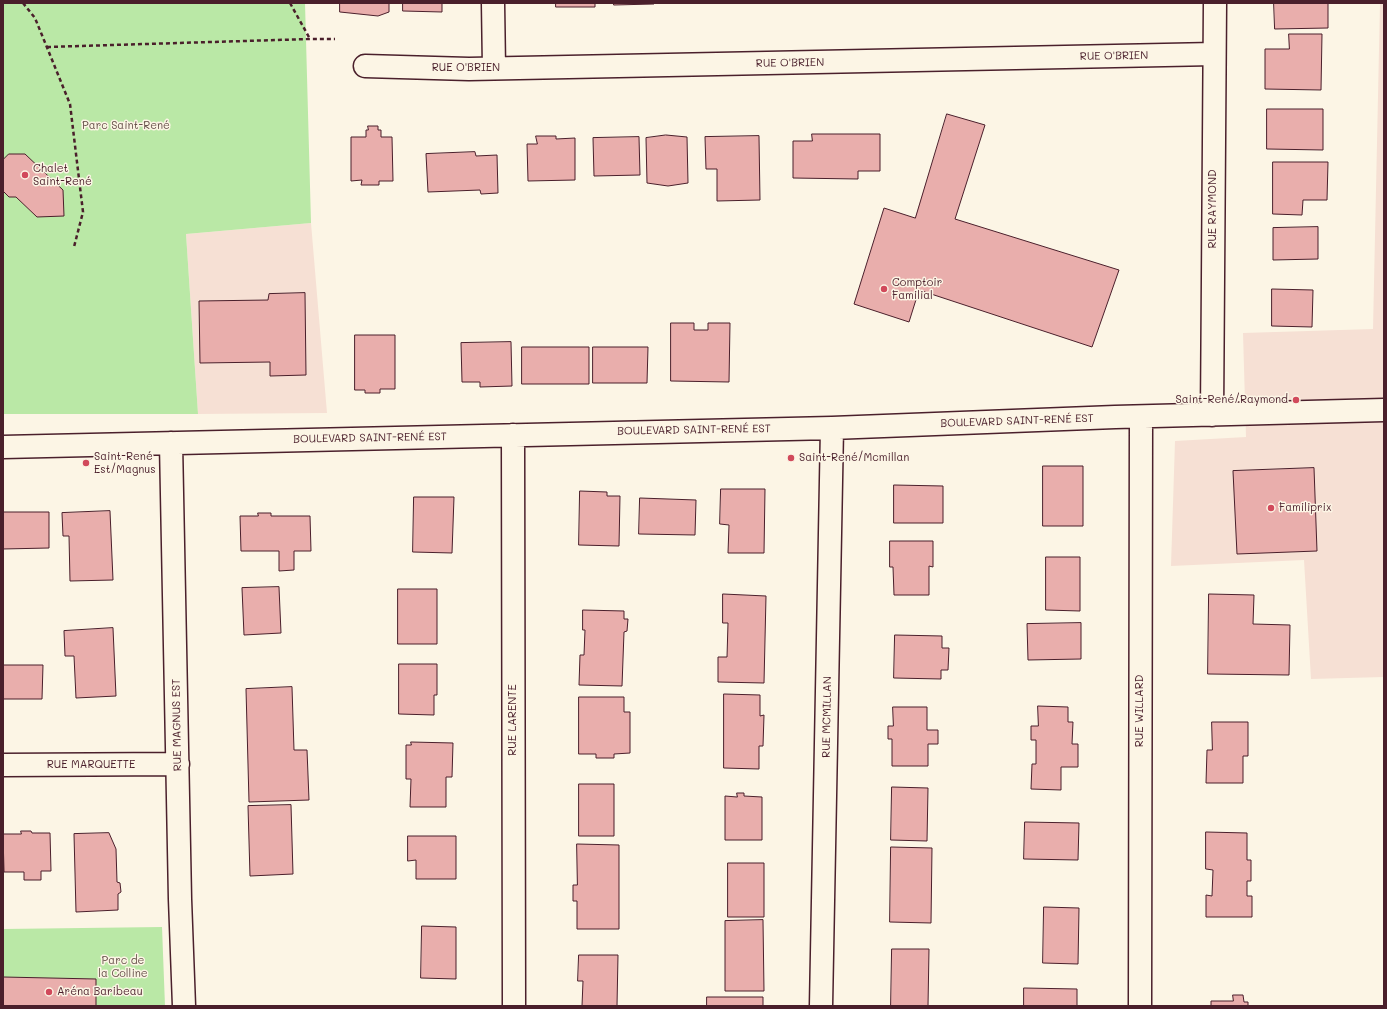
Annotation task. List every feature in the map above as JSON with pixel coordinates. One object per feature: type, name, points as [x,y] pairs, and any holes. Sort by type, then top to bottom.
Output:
[{"type":"street","points":[[493,3],[494,68]]},
{"type":"street","name":"RUE RAYMOND","points":[[1212,415],[1215,3]]},
{"type":"street","name":"RUE O'BRIEN","points":[[365,66],[469,69],[1214,54]]},
{"type":"street","name":"BOULEVARD SAINT-RENÉ EST","points":[[3,447],[513,434],[832,428],[1384,410]]},
{"type":"street","name":"RUE WILLARD","points":[[1140,1006],[1141,417]]},
{"type":"street","name":"RUE MCMILLAN","points":[[821,1006],[832,428]]},
{"type":"street","name":"RUE LARENTE","points":[[513,434],[514,1006]]},
{"type":"street","name":"RUE MAGNUS EST","points":[[171,443],[180,899],[184,1006]]},
{"type":"street","name":"RUE MARQUETTE","points":[[3,765],[178,764]]},
{"type":"path","points":[[23,3],[35,18],[70,104],[84,212],[74,247]]},
{"type":"path","points":[[290,3],[310,39]]},
{"type":"path","points":[[47,47],[335,39]]},
{"type":"shaded area","points":[[1380,3],[1384,3],[1384,677],[1311,679],[1304,560],[1171,566],[1175,441],[1246,437],[1243,333],[1373,329]]},
{"type":"shaded area","points":[[311,223],[327,413],[198,414],[186,234]]},
{"type":"green space","name":"Parc Saint-René","points":[[3,3],[305,3],[311,223],[186,234],[198,414],[3,414]]},
{"type":"green space","name":"Parc de la Colline","points":[[162,927],[165,1006],[3,1006],[3,929]]},
{"type":"building","points":[[340,3],[389,3],[389,12],[378,16],[340,12]]},
{"type":"building","points":[[403,3],[442,3],[442,12],[403,11]]},
{"type":"building","points":[[556,3],[595,3],[595,7],[556,7]]},
{"type":"building","points":[[614,3],[654,3],[654,4],[614,5]]},
{"type":"building","points":[[1274,3],[1328,3],[1328,28],[1275,29]]},
{"type":"building","points":[[1289,34],[1322,34],[1321,90],[1265,89],[1265,49],[1289,49]]},
{"type":"building","points":[[1267,109],[1323,109],[1323,150],[1267,149]]},
{"type":"building","points":[[947,114],[985,125],[955,219],[1119,270],[1092,347],[919,290],[909,322],[854,304],[884,208],[915,218]]},
{"type":"building","points":[[368,126],[378,126],[378,130],[381,130],[381,137],[392,137],[393,181],[379,181],[379,185],[361,185],[362,180],[351,181],[351,137],[366,137],[366,130],[368,130]]},
{"type":"building","points":[[812,134],[880,134],[880,171],[858,171],[858,179],[793,178],[793,141],[812,141]]},
{"type":"building","points":[[666,135],[687,137],[688,183],[668,186],[647,183],[646,138]]},
{"type":"building","points":[[536,136],[556,136],[556,139],[575,138],[575,180],[528,181],[527,144],[537,144]]},
{"type":"building","points":[[759,136],[760,200],[717,201],[717,169],[706,169],[705,137]]},
{"type":"building","points":[[639,137],[640,175],[594,176],[593,138]]},
{"type":"building","points":[[475,152],[476,156],[497,155],[498,193],[481,194],[480,190],[428,192],[426,154]]},
{"type":"building","name":"Chalet Saint-René","points":[[9,154],[25,154],[63,190],[64,216],[37,217],[16,197],[9,197],[3,191],[3,160]]},
{"type":"building","points":[[1273,162],[1328,162],[1327,200],[1303,200],[1302,215],[1273,214]]},
{"type":"building","points":[[1318,227],[1318,259],[1273,260],[1273,228]]},
{"type":"building","points":[[1272,289],[1313,290],[1312,327],[1272,326]]},
{"type":"building","points":[[305,293],[306,375],[270,376],[270,362],[200,363],[199,301],[268,300],[269,294]]},
{"type":"building","points":[[671,323],[694,323],[694,330],[708,330],[708,323],[730,323],[729,382],[671,381]]},
{"type":"building","points":[[355,335],[395,335],[395,389],[380,389],[380,393],[365,393],[365,390],[355,390]]},
{"type":"building","points":[[511,342],[512,386],[480,387],[480,382],[462,382],[461,343]]},
{"type":"building","points":[[522,347],[589,347],[589,384],[522,384]]},
{"type":"building","points":[[593,347],[648,347],[647,383],[593,383]]},
{"type":"building","points":[[1043,466],[1083,466],[1083,526],[1043,526]]},
{"type":"building","points":[[1314,468],[1317,551],[1237,554],[1233,471]]},
{"type":"building","points":[[894,485],[943,486],[943,523],[894,523]]},
{"type":"building","points":[[721,489],[765,489],[764,553],[728,553],[729,525],[720,524]]},
{"type":"building","points":[[580,491],[607,492],[607,496],[620,496],[619,546],[579,545]]},
{"type":"building","points":[[414,497],[454,497],[452,553],[413,552]]},
{"type":"building","points":[[640,498],[696,500],[695,535],[639,534]]},
{"type":"building","points":[[110,511],[113,580],[70,581],[69,536],[63,536],[62,513]]},
{"type":"building","points":[[3,512],[49,512],[49,548],[3,549]]},
{"type":"building","points":[[258,513],[271,513],[271,516],[310,516],[311,551],[294,551],[294,570],[279,571],[279,551],[241,551],[240,516],[258,516]]},
{"type":"building","points":[[890,541],[933,541],[933,567],[929,566],[929,595],[894,595],[893,567],[890,567]]},
{"type":"building","points":[[1046,557],[1080,557],[1080,611],[1046,610]]},
{"type":"building","points":[[279,587],[281,633],[244,635],[242,588]]},
{"type":"building","points":[[398,589],[437,589],[437,644],[398,644]]},
{"type":"building","points":[[723,594],[766,596],[764,683],[718,682],[718,657],[727,657],[728,623],[723,623]]},
{"type":"building","points":[[1209,594],[1254,595],[1253,624],[1290,625],[1289,675],[1208,674]]},
{"type":"building","points":[[583,610],[624,611],[624,619],[628,619],[627,631],[624,632],[622,686],[579,685],[580,655],[584,655],[585,630],[583,630]]},
{"type":"building","points":[[1081,623],[1081,659],[1028,660],[1027,624]]},
{"type":"building","points":[[113,628],[116,696],[76,698],[74,656],[65,656],[64,631]]},
{"type":"building","points":[[895,635],[942,636],[942,648],[949,648],[948,670],[941,670],[941,679],[894,678]]},
{"type":"building","points":[[399,664],[437,664],[437,695],[434,695],[434,715],[399,714]]},
{"type":"building","points":[[3,665],[43,665],[42,699],[3,699]]},
{"type":"building","points":[[292,687],[294,750],[307,750],[309,800],[249,802],[246,689]]},
{"type":"building","points":[[724,694],[760,695],[760,716],[764,715],[763,746],[759,746],[759,769],[724,768]]},
{"type":"building","points":[[579,697],[624,697],[624,712],[630,712],[630,753],[614,754],[614,758],[596,758],[596,754],[579,754]]},
{"type":"building","points":[[1038,706],[1068,707],[1068,722],[1073,722],[1072,744],[1078,744],[1078,767],[1061,767],[1061,790],[1031,789],[1032,764],[1036,764],[1036,740],[1031,740],[1031,726],[1038,726]]},
{"type":"building","points":[[893,707],[927,707],[927,730],[938,730],[938,744],[928,744],[928,766],[892,766],[892,739],[888,739],[888,726],[893,726]]},
{"type":"building","points":[[1212,722],[1248,722],[1248,756],[1243,756],[1243,783],[1206,783],[1207,750],[1212,750]]},
{"type":"building","points":[[411,742],[453,743],[452,777],[446,777],[446,807],[410,807],[411,779],[406,779],[406,745],[411,745]]},
{"type":"building","points":[[579,784],[614,784],[614,836],[579,836]]},
{"type":"building","points":[[892,787],[928,788],[927,841],[891,840]]},
{"type":"building","points":[[737,793],[744,793],[744,796],[762,797],[762,840],[725,840],[725,796],[737,797]]},
{"type":"building","points":[[291,805],[293,874],[250,876],[248,806]]},
{"type":"building","points":[[1025,822],[1079,823],[1078,860],[1024,859]]},
{"type":"building","points":[[21,831],[31,831],[32,833],[50,833],[51,871],[41,871],[41,880],[24,880],[24,872],[4,872],[3,834],[21,834]]},
{"type":"building","points":[[1206,832],[1247,833],[1247,860],[1251,860],[1251,881],[1247,881],[1247,896],[1252,896],[1252,917],[1206,917],[1206,895],[1212,896],[1213,870],[1206,869]]},
{"type":"building","points":[[109,833],[116,849],[117,882],[120,883],[121,892],[118,894],[118,910],[76,912],[74,834]]},
{"type":"building","points":[[408,836],[456,836],[456,879],[416,879],[416,860],[408,861]]},
{"type":"building","points":[[577,844],[619,845],[619,929],[577,929],[577,901],[573,901],[573,885],[577,885]]},
{"type":"building","points":[[891,847],[932,848],[931,923],[890,922]]},
{"type":"building","points":[[728,863],[764,863],[764,917],[728,917]]},
{"type":"building","points":[[1044,907],[1079,908],[1078,964],[1043,963]]},
{"type":"building","points":[[763,920],[764,991],[725,991],[725,921]]},
{"type":"building","points":[[422,926],[456,927],[456,979],[421,978]]},
{"type":"building","points":[[892,949],[929,949],[928,1006],[891,1006]]},
{"type":"building","points":[[579,955],[618,955],[617,1006],[582,1006],[583,981],[578,981]]},
{"type":"building","name":"Aréna Baribeau","points":[[3,977],[96,979],[96,1006],[3,1006]]},
{"type":"building","points":[[1024,988],[1077,989],[1077,1006],[1024,1006]]},
{"type":"building","points":[[1233,995],[1243,995],[1244,1002],[1248,1002],[1248,1006],[1211,1006],[1211,1001],[1233,1001]]},
{"type":"building","points":[[707,997],[763,997],[763,1006],[707,1006]]},
{"type":"place","name":"Chalet Saint-René","points":[[25,175]]},
{"type":"place","name":"Comptoir Familial","points":[[884,289]]},
{"type":"place","name":"Saint-René/Raymond","points":[[1296,400]]},
{"type":"place","name":"Saint-René/Mcmillan","points":[[791,458]]},
{"type":"place","name":"Saint-René Est/Magnus","points":[[86,463]]},
{"type":"place","name":"Familiprix","points":[[1271,508]]},
{"type":"place","name":"Aréna Baribeau","points":[[49,992]]}]
